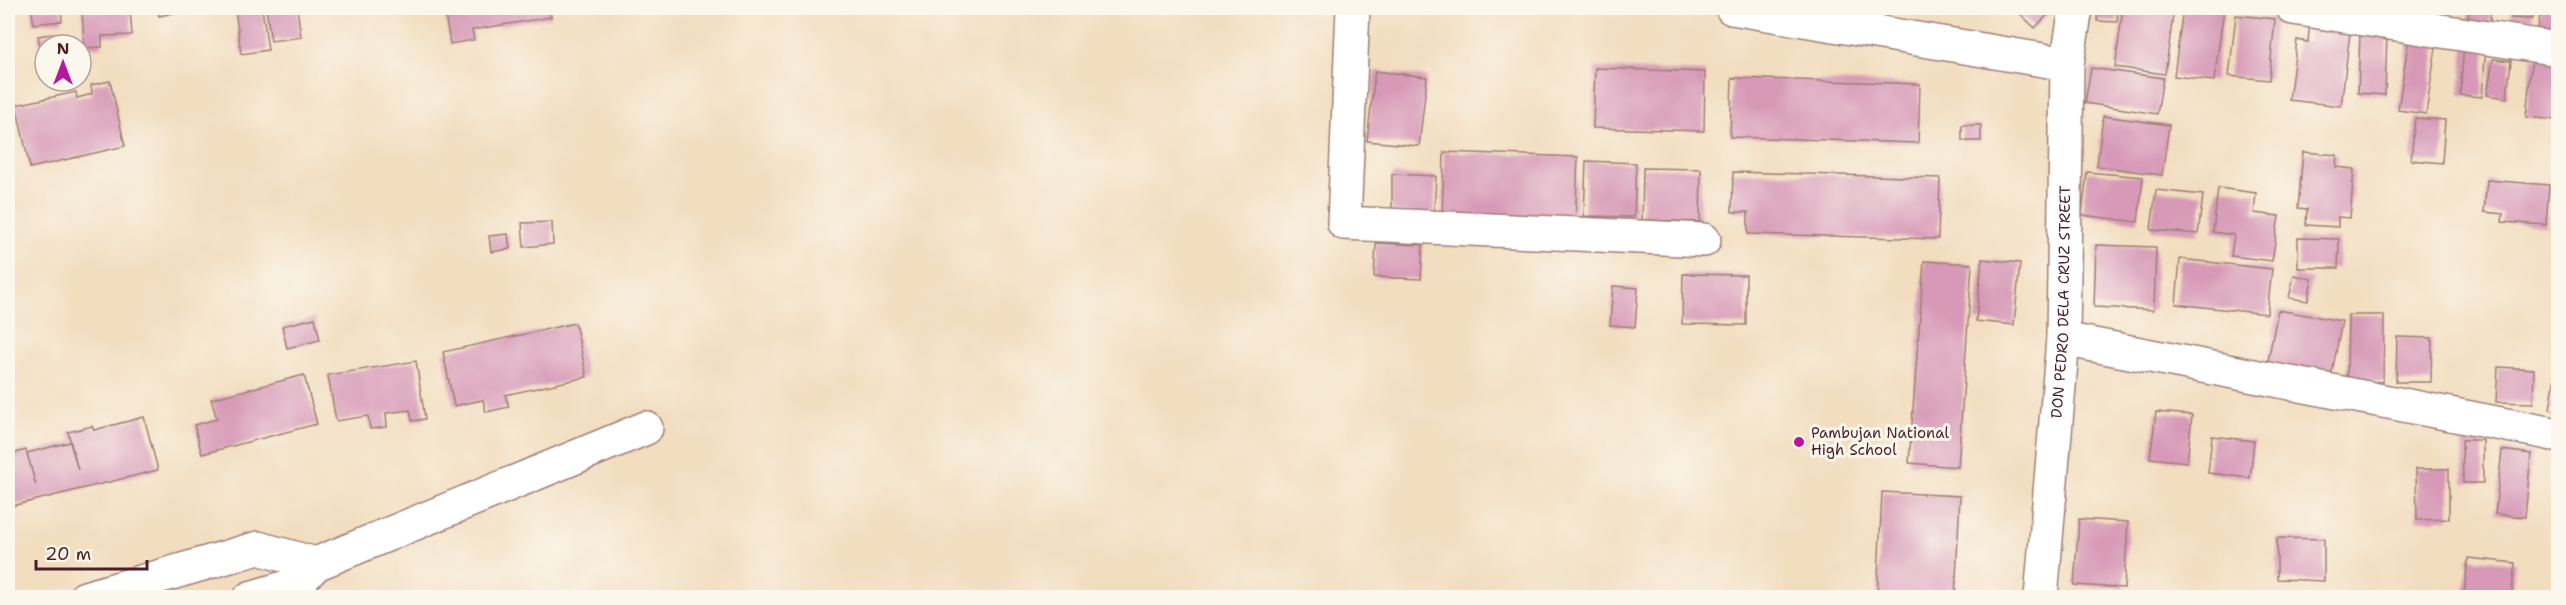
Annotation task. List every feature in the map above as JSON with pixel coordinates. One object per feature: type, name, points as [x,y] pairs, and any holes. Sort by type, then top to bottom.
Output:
[{"type":"street","points":[[1353,8],[1344,223],[1704,240]]},
{"type":"street","points":[[1732,8],[2067,64]]},
{"type":"street","name":"DON PEDRO DELA CRUZ STREET","points":[[2042,597],[2063,339],[2067,64],[2076,8]]},
{"type":"street","points":[[2293,8],[2559,50]]},
{"type":"street","points":[[2063,339],[2559,435]]},
{"type":"street","points":[[250,597],[297,584],[316,564],[646,428]]},
{"type":"street","points":[[85,597],[258,548],[316,564]]},
{"type":"building","points":[[32,8],[61,8],[62,21],[33,24]]},
{"type":"building","points":[[82,8],[130,8],[132,35],[102,36],[102,47],[93,48],[93,33],[83,33]]},
{"type":"building","points":[[157,8],[177,8],[178,12],[159,16]]},
{"type":"building","points":[[235,8],[262,8],[268,50],[241,54]]},
{"type":"building","points":[[266,8],[297,8],[301,37],[271,41]]},
{"type":"building","points":[[444,8],[550,8],[551,17],[472,30],[474,40],[450,44]]},
{"type":"building","points":[[2020,8],[2047,8],[2051,11],[2035,28],[2017,11]]},
{"type":"building","points":[[2098,8],[2118,8],[2117,22],[2097,21]]},
{"type":"building","points":[[2123,8],[2174,8],[2165,74],[2115,67]]},
{"type":"building","points":[[2183,8],[2224,9],[2214,81],[2174,76]]},
{"type":"building","points":[[2469,8],[2491,8],[2489,34],[2467,32]]},
{"type":"building","points":[[2512,8],[2533,8],[2533,19],[2511,18]]},
{"type":"building","points":[[2541,8],[2558,8],[2558,32],[2538,29]]},
{"type":"building","points":[[2236,15],[2275,19],[2269,80],[2229,76]]},
{"type":"building","points":[[2310,21],[2351,25],[2341,106],[2289,100],[2297,40],[2308,42]]},
{"type":"building","points":[[2360,33],[2387,34],[2385,95],[2358,93]]},
{"type":"building","points":[[2409,37],[2437,41],[2426,114],[2398,110]]},
{"type":"building","points":[[2464,45],[2486,46],[2482,97],[2460,95]]},
{"type":"building","points":[[2532,57],[2558,60],[2558,120],[2526,117]]},
{"type":"building","points":[[2493,59],[2511,61],[2507,98],[2487,95]]},
{"type":"building","points":[[1595,68],[1705,72],[1704,131],[1593,128]]},
{"type":"building","points":[[2091,68],[2163,78],[2157,114],[2085,103]]},
{"type":"building","points":[[1375,71],[1427,77],[1419,146],[1367,141]]},
{"type":"building","points":[[1732,78],[1920,84],[1918,143],[1730,137]]},
{"type":"building","points":[[110,81],[125,146],[30,168],[16,105],[71,93],[76,93],[77,98],[92,94],[93,85]]},
{"type":"building","points":[[2103,116],[2169,125],[2162,175],[2097,166]]},
{"type":"building","points":[[2415,118],[2445,120],[2442,163],[2411,160]]},
{"type":"building","points":[[1962,125],[1981,125],[1981,141],[1962,141]]},
{"type":"building","points":[[1444,152],[1578,157],[1575,225],[1442,221]]},
{"type":"building","points":[[2303,152],[2337,155],[2336,167],[2354,169],[2350,218],[2338,217],[2338,227],[2306,225],[2307,209],[2298,208]]},
{"type":"building","points":[[1586,161],[1636,163],[1634,217],[1584,216]]},
{"type":"building","points":[[1643,168],[1701,169],[1700,222],[1642,220]]},
{"type":"building","points":[[1733,172],[1940,178],[1938,239],[1748,234],[1748,212],[1732,212]]},
{"type":"building","points":[[2087,172],[2143,177],[2138,222],[2082,215]]},
{"type":"building","points":[[1392,174],[1436,176],[1434,214],[1392,212]]},
{"type":"building","points":[[2487,180],[2549,185],[2546,225],[2502,222],[2503,214],[2484,212]]},
{"type":"building","points":[[2218,188],[2256,193],[2254,213],[2279,216],[2272,261],[2231,256],[2234,235],[2213,232]]},
{"type":"building","points":[[2156,190],[2203,195],[2198,234],[2151,230]]},
{"type":"building","points":[[552,222],[553,244],[524,247],[522,223]]},
{"type":"building","points":[[508,234],[510,249],[491,252],[489,236]]},
{"type":"building","points":[[2298,238],[2339,239],[2338,268],[2298,268]]},
{"type":"building","points":[[1376,243],[1423,245],[1421,279],[1374,277]]},
{"type":"building","points":[[2096,245],[2156,247],[2154,310],[2094,307]]},
{"type":"building","points":[[1982,259],[2020,263],[2014,325],[1976,321]]},
{"type":"building","points":[[2180,259],[2272,269],[2267,314],[2176,304]]},
{"type":"building","points":[[1924,261],[1972,264],[1958,467],[1909,463]]},
{"type":"building","points":[[1683,274],[1746,275],[1746,325],[1682,324]]},
{"type":"building","points":[[2294,275],[2312,279],[2308,301],[2289,298]]},
{"type":"building","points":[[1613,286],[1638,288],[1635,327],[1610,325]]},
{"type":"building","points":[[2278,310],[2342,321],[2330,383],[2266,371]]},
{"type":"building","points":[[2348,315],[2384,315],[2383,382],[2347,381]]},
{"type":"building","points":[[315,318],[320,340],[287,348],[282,326]]},
{"type":"building","points":[[575,323],[587,377],[505,395],[509,407],[486,412],[483,400],[454,406],[443,352]]},
{"type":"building","points":[[2397,337],[2432,338],[2431,382],[2396,382]]},
{"type":"building","points":[[416,361],[425,419],[412,421],[410,410],[386,413],[387,427],[370,429],[368,416],[336,421],[328,375]]},
{"type":"building","points":[[2558,364],[2558,411],[2550,409]]},
{"type":"building","points":[[2498,367],[2534,369],[2533,403],[2496,402]]},
{"type":"building","points":[[304,375],[317,424],[202,454],[194,425],[217,419],[211,399]]},
{"type":"building","points":[[2156,412],[2192,415],[2187,462],[2150,458]]},
{"type":"building","points":[[144,417],[158,470],[8,507],[8,455],[26,450],[36,485],[27,453],[70,442],[78,470],[68,432],[92,426],[94,430]]},
{"type":"building","points":[[2212,436],[2254,441],[2250,478],[2208,473]]},
{"type":"building","points":[[2462,440],[2483,440],[2483,483],[2463,483]]},
{"type":"building","points":[[2502,450],[2531,454],[2525,517],[2495,514]]},
{"type":"building","points":[[2416,469],[2449,469],[2449,519],[2417,520]]},
{"type":"building","points":[[1882,492],[1960,496],[1955,598],[1877,598]]},
{"type":"building","points":[[2079,519],[2128,522],[2124,588],[2074,585]]},
{"type":"building","points":[[2277,538],[2324,539],[2324,581],[2277,579]]},
{"type":"building","points":[[2468,558],[2515,563],[2511,598],[2464,595]]},
{"type":"place","name":"Pambujan National High School","points":[[1799,442]]}]
